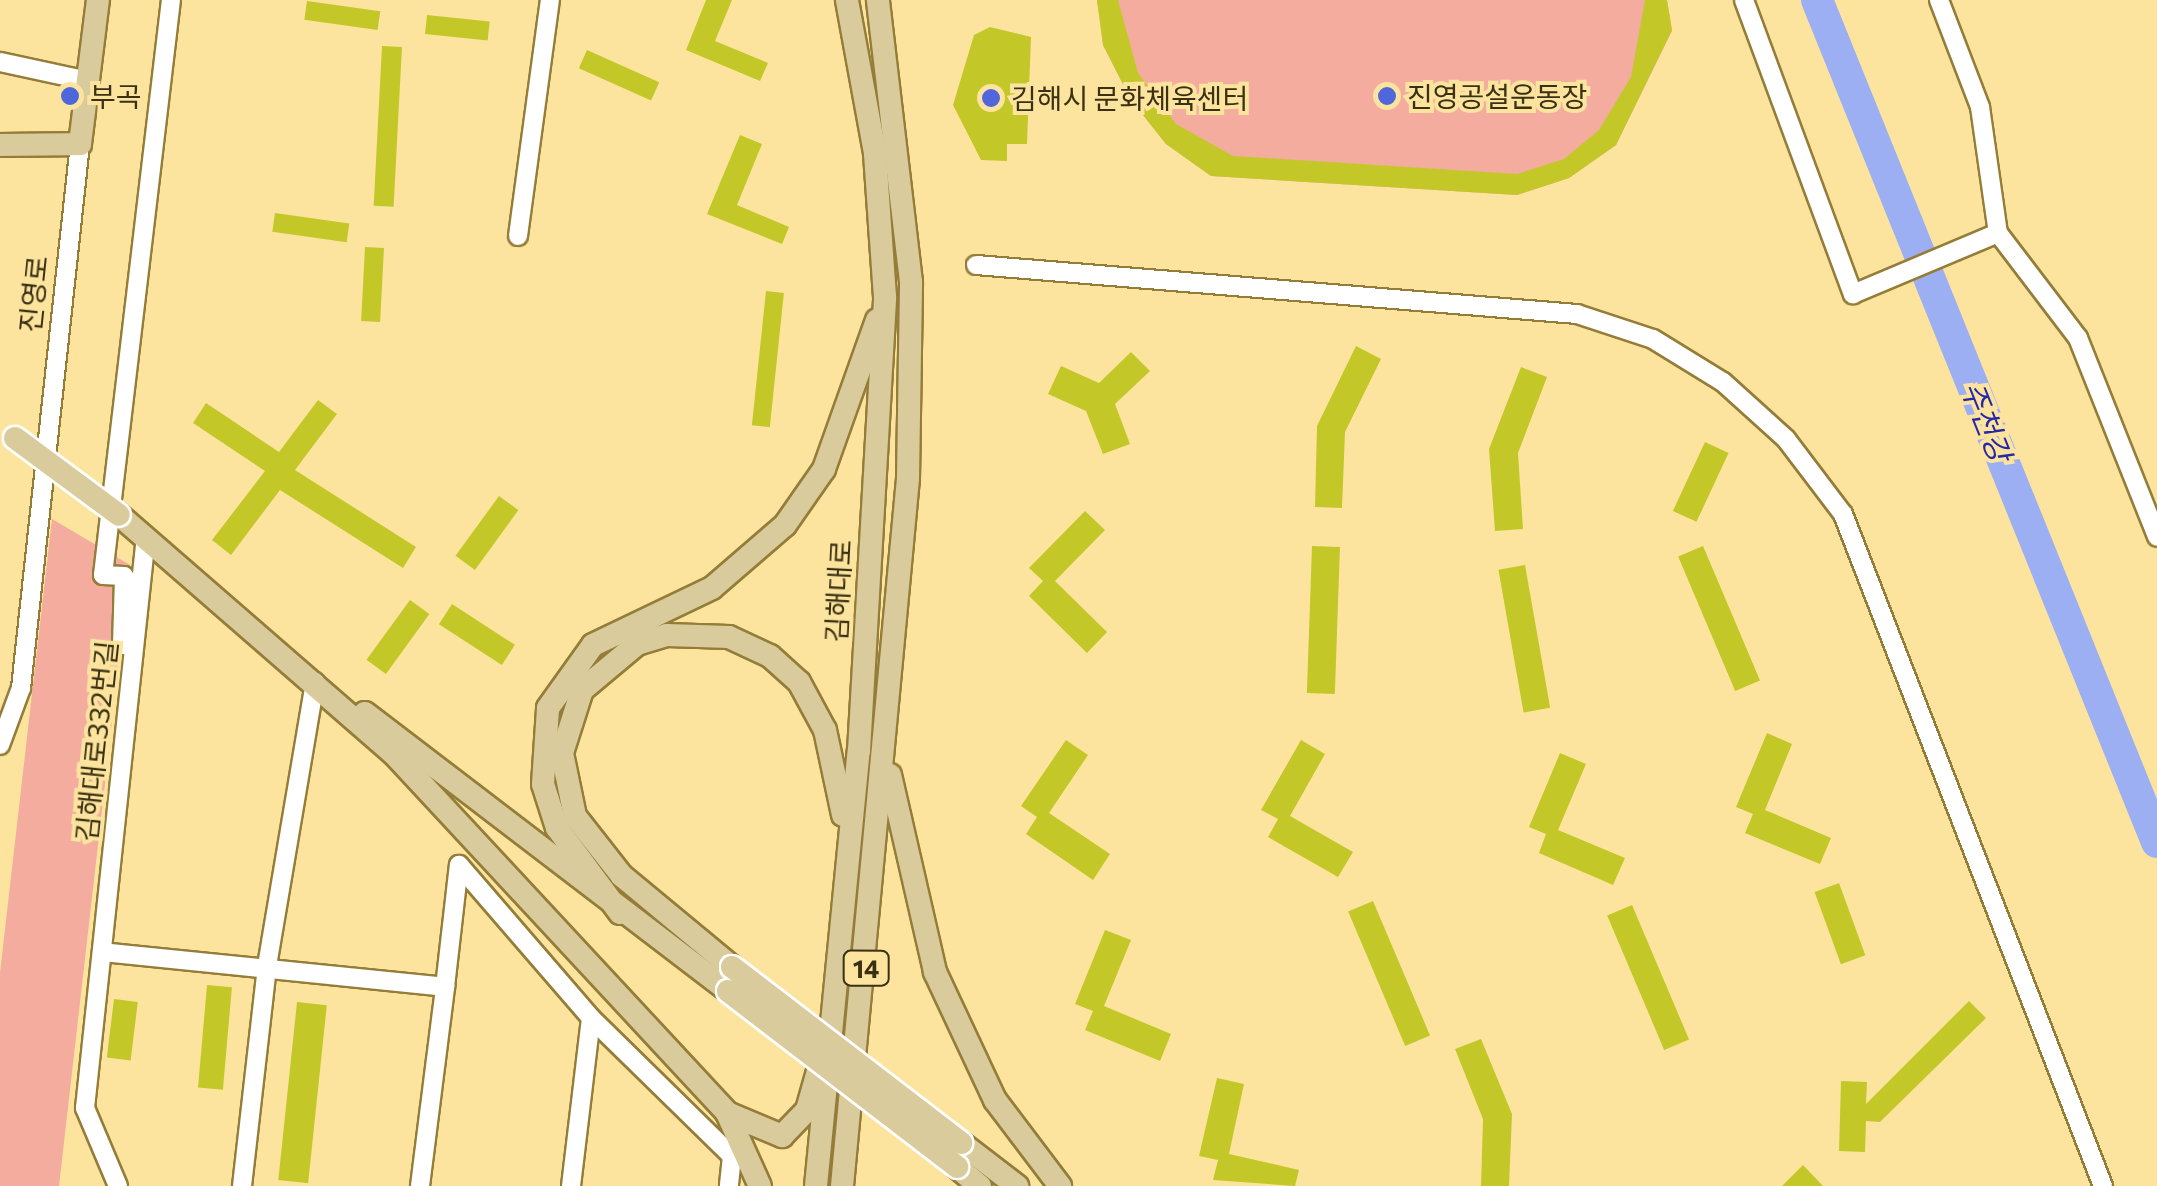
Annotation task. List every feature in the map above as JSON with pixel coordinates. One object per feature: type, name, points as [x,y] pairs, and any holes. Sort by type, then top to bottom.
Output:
[{"type":"main road","name":"진영로","points":[[80,144],[98,0]]},
{"type":"main road","name":"김해대로","points":[[816,1186],[848,850],[886,297],[875,153],[848,0]]},
{"type":"main road","points":[[878,0],[911,282],[908,478],[884,749],[935,972],[995,1100],[1060,1186]]},
{"type":"main road","points":[[0,145],[80,144]]},
{"type":"main road","points":[[620,913],[558,828],[543,784],[548,708],[593,646],[712,588],[785,525],[824,469],[886,297]]},
{"type":"main road","points":[[8,432],[146,536],[393,753],[726,1113],[760,1186]]},
{"type":"main road","points":[[848,850],[825,730],[799,682],[770,656],[695,632],[637,644],[605,665],[567,720],[562,753],[575,816],[622,876],[730,979],[980,1186]]},
{"type":"main road","points":[[315,682],[407,740],[620,913],[730,979],[1017,1186]]},
{"type":"main road","name":"14","points":[[842,1186],[884,749]]},
{"type":"main road","points":[[726,1113],[767,1135],[796,1128],[834,1020]]},
{"type":"street","points":[[134,645],[122,644],[124,576],[103,575],[171,0]]},
{"type":"street","points":[[518,236],[550,0]]},
{"type":"street","points":[[1744,0],[1853,294],[1994,235]]},
{"type":"street","points":[[1938,0],[1980,107],[1994,235],[2078,338],[2157,537]]},
{"type":"street","points":[[0,62],[88,81]]},
{"type":"street","name":"진영로","points":[[0,745],[21,688],[80,144]]},
{"type":"street","points":[[976,265],[1577,314],[1653,339],[1723,382],[1786,439],[1844,514],[2103,1186]]},
{"type":"street","name":"김해대로332번길","points":[[118,1186],[85,1108],[146,536]]},
{"type":"street","points":[[242,1186],[267,966],[315,682]]},
{"type":"street","points":[[420,1186],[459,865],[591,1018],[732,1156],[730,1186]]},
{"type":"street","points":[[102,952],[445,986]]},
{"type":"street","points":[[572,1186],[591,1018]]},
{"type":"shaded area","name":"진영공설운동장","points":[[1097,0],[1667,0],[1672,31],[1616,145],[1569,178],[1517,195],[1211,176],[1166,144],[1131,100],[1103,45]]},
{"type":"shaded area","points":[[52,519],[130,565],[59,1186],[0,1186],[0,973]]},
{"type":"building","points":[[706,0],[732,0],[715,41],[768,63],[760,81],[686,50]]},
{"type":"building","points":[[1097,0],[1118,0],[1138,73],[1176,124],[1233,156],[1517,174],[1564,159],[1599,130],[1631,77],[1645,0],[1667,0],[1672,30],[1616,145],[1569,178],[1517,195],[1211,176],[1166,144],[1131,100],[1103,45]]},
{"type":"building","points":[[307,1],[380,11],[378,30],[304,20]]},
{"type":"building","points":[[427,15],[490,22],[488,40],[425,34]]},
{"type":"building","name":"김해시 문화체육센터","points":[[990,27],[1031,37],[1027,144],[1007,144],[1007,161],[981,160],[953,105],[974,35]]},
{"type":"building","points":[[382,46],[402,47],[394,207],[374,206]]},
{"type":"building","points":[[587,50],[659,82],[651,100],[579,68]]},
{"type":"building","points":[[740,135],[762,144],[737,205],[789,227],[782,244],[707,214]]},
{"type":"building","points":[[275,213],[349,223],[347,242],[272,232]]},
{"type":"building","points":[[365,247],[384,248],[380,322],[361,321]]},
{"type":"building","points":[[766,291],[784,293],[770,427],[752,425]]},
{"type":"building","points":[[1356,346],[1381,359],[1345,432],[1342,508],[1315,507],[1317,426]]},
{"type":"building","points":[[1131,352],[1150,371],[1115,404],[1130,444],[1103,454],[1086,411],[1048,394],[1061,366],[1099,383]]},
{"type":"building","points":[[1521,367],[1547,377],[1518,453],[1523,529],[1495,531],[1489,449]]},
{"type":"building","points":[[318,400],[337,414],[295,470],[416,547],[403,568],[280,490],[231,555],[212,540],[265,471],[193,423],[206,403],[279,452]]},
{"type":"building","points":[[1705,442],[1729,453],[1696,522],[1673,511]]},
{"type":"building","points":[[499,496],[518,510],[475,570],[456,556]]},
{"type":"building","points":[[1085,511],[1105,530],[1055,581],[1107,632],[1087,653],[1029,596],[1043,581],[1029,568]]},
{"type":"building","points":[[1312,546],[1340,547],[1335,694],[1307,693]]},
{"type":"building","points":[[1703,546],[1760,680],[1735,691],[1678,557]]},
{"type":"building","points":[[1525,565],[1550,708],[1524,712],[1498,570]]},
{"type":"building","points":[[410,600],[429,614],[386,674],[367,660]]},
{"type":"building","points":[[452,604],[515,645],[502,665],[439,624]]},
{"type":"building","points":[[1767,733],[1792,744],[1765,810],[1831,838],[1820,864],[1745,833],[1753,814],[1736,807]]},
{"type":"building","points":[[1066,740],[1088,755],[1049,813],[1110,854],[1093,880],[1026,834],[1037,817],[1021,806]]},
{"type":"building","points":[[1301,740],[1325,754],[1290,816],[1353,852],[1338,877],[1268,837],[1278,819],[1261,810]]},
{"type":"building","points":[[1560,753],[1586,764],[1558,830],[1625,858],[1613,885],[1539,853],[1546,834],[1529,827]]},
{"type":"building","points":[[1839,883],[1865,955],[1841,964],[1815,892]]},
{"type":"building","points":[[1373,901],[1430,1035],[1405,1046],[1348,912]]},
{"type":"building","points":[[1632,905],[1689,1039],[1664,1050],[1607,916]]},
{"type":"building","points":[[1105,930],[1131,940],[1104,1006],[1171,1034],[1160,1061],[1085,1030],[1093,1011],[1075,1004]]},
{"type":"building","points":[[207,985],[232,987],[223,1090],[198,1088]]},
{"type":"building","points":[[114,999],[138,1002],[131,1060],[107,1058]]},
{"type":"building","points":[[1969,1001],[1986,1018],[1880,1122],[1866,1121],[1865,1152],[1839,1151],[1841,1081],[1867,1082],[1866,1104]]},
{"type":"building","points":[[297,1002],[327,1005],[308,1183],[278,1180]]},
{"type":"building","points":[[1481,1039],[1512,1114],[1509,1186],[1481,1186],[1483,1119],[1455,1049]]},
{"type":"building","points":[[1217,1078],[1244,1084],[1229,1154],[1299,1170],[1295,1186],[1213,1180],[1218,1160],[1199,1156]]},
{"type":"building","points":[[1803,1165],[1823,1186],[1782,1186]]},
{"type":"waterway","name":"주천강","points":[[1817,0],[2157,842]]},
{"type":"place","name":"부곡","points":[[70,96]]},
{"type":"place","name":"진영공설운동장","points":[[1387,96]]},
{"type":"place","name":"김해시 문화체육센터","points":[[991,98]]}]
